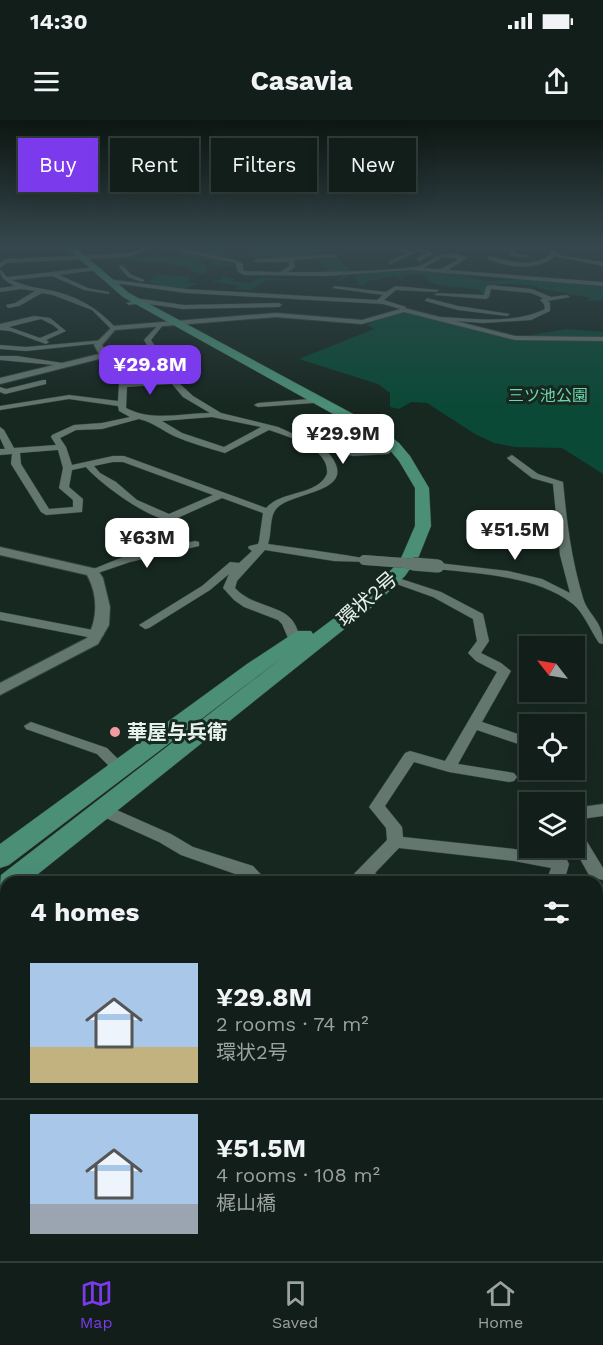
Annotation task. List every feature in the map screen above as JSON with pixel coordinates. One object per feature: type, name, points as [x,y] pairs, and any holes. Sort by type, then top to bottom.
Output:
[{"type":"main road","name":"環状2号","points":[[18,876],[392,579],[410,556],[423,526],[423,488],[405,459],[394,446],[376,432],[173,317],[133,302]]},
{"type":"main road","name":"環状2号","points":[[0,858],[254,668],[296,642],[358,595],[384,570],[399,550],[409,528],[413,509],[411,489],[402,470],[388,451],[358,428],[173,317]]},
{"type":"street","points":[[8,306],[22,301]]},
{"type":"street","points":[[78,301],[94,309],[113,328]]},
{"type":"street","points":[[187,301],[147,340],[185,394],[208,405],[218,415]]},
{"type":"street","points":[[369,301],[409,307],[442,319],[515,338],[603,339]]},
{"type":"street","points":[[133,302],[173,317],[276,315],[362,322],[424,301]]},
{"type":"street","points":[[432,301],[458,308],[503,313],[522,319]]},
{"type":"street","points":[[442,319],[484,321],[531,318],[548,310],[545,301]]},
{"type":"street","points":[[276,315],[279,304],[173,317],[113,328],[98,348],[114,368],[123,385],[122,409],[138,417],[154,419],[218,415],[301,438],[314,439],[330,450],[352,453],[388,451]]},
{"type":"street","points":[[13,316],[27,313],[44,317],[52,320],[63,331],[40,340]]},
{"type":"street","points":[[0,327],[44,317]]},
{"type":"street","points":[[0,327],[40,340],[63,344]]},
{"type":"street","points":[[0,347],[26,349],[102,341]]},
{"type":"street","points":[[0,381],[105,356],[154,352]]},
{"type":"street","points":[[0,358],[65,364]]},
{"type":"street","points":[[123,385],[176,381]]},
{"type":"street","points":[[0,389],[5,392],[43,382]]},
{"type":"street","points":[[0,408],[69,397],[121,404]]},
{"type":"street","points":[[258,405],[310,401]]},
{"type":"street","points":[[0,430],[14,451],[16,464],[45,512],[78,510],[78,499],[64,488],[68,468],[62,447],[55,437],[74,428],[102,426],[138,417]]},
{"type":"street","points":[[154,419],[174,433],[230,451],[268,427]]},
{"type":"street","points":[[296,642],[288,623],[282,618],[248,604],[238,598],[229,588],[230,577],[262,546],[269,512],[274,505],[312,492],[331,478],[330,460],[326,454],[301,438]]},
{"type":"street","points":[[0,452],[62,447]]},
{"type":"street","points":[[512,458],[536,476],[558,482],[565,555],[578,602],[603,640]]},
{"type":"street","points":[[68,468],[124,459],[269,512]]},
{"type":"street","points":[[88,464],[97,475],[113,484],[133,502],[169,518],[223,494]]},
{"type":"street","points":[[0,551],[92,572],[127,559],[195,544]]},
{"type":"street","points":[[145,626],[206,588],[252,548],[262,546],[334,558],[508,574],[538,580],[578,602]]},
{"type":"street","points":[[0,690],[82,648],[98,635],[102,625],[104,607],[96,578],[92,572]]},
{"type":"street","points":[[392,579],[429,590],[479,617],[483,640],[474,653],[479,659],[499,664],[504,671],[449,767]]},
{"type":"street","points":[[0,616],[98,635]]},
{"type":"street","points":[[474,724],[519,739]]},
{"type":"street","points":[[31,726],[102,751],[120,768]]},
{"type":"street","points":[[367,876],[395,842],[394,827],[377,807],[410,756],[449,767],[509,777]]},
{"type":"street","points":[[103,810],[165,838],[187,851],[247,871],[252,876]]},
{"type":"street","points":[[585,812],[603,810]]},
{"type":"street","points":[[395,842],[514,855],[561,864],[557,876]]},
{"type":"street","points":[[585,853],[596,872],[603,874]]},
{"type":"green space","name":"三ツ池公園","points":[[395,313],[408,313],[513,338],[567,329],[603,332],[603,474],[562,448],[515,447],[494,443],[475,434],[427,403],[411,402],[399,409],[390,407],[390,393],[378,384],[299,359],[374,329],[366,325]]},
{"type":"place","name":"華屋与兵衛","points":[[115,732]]}]
